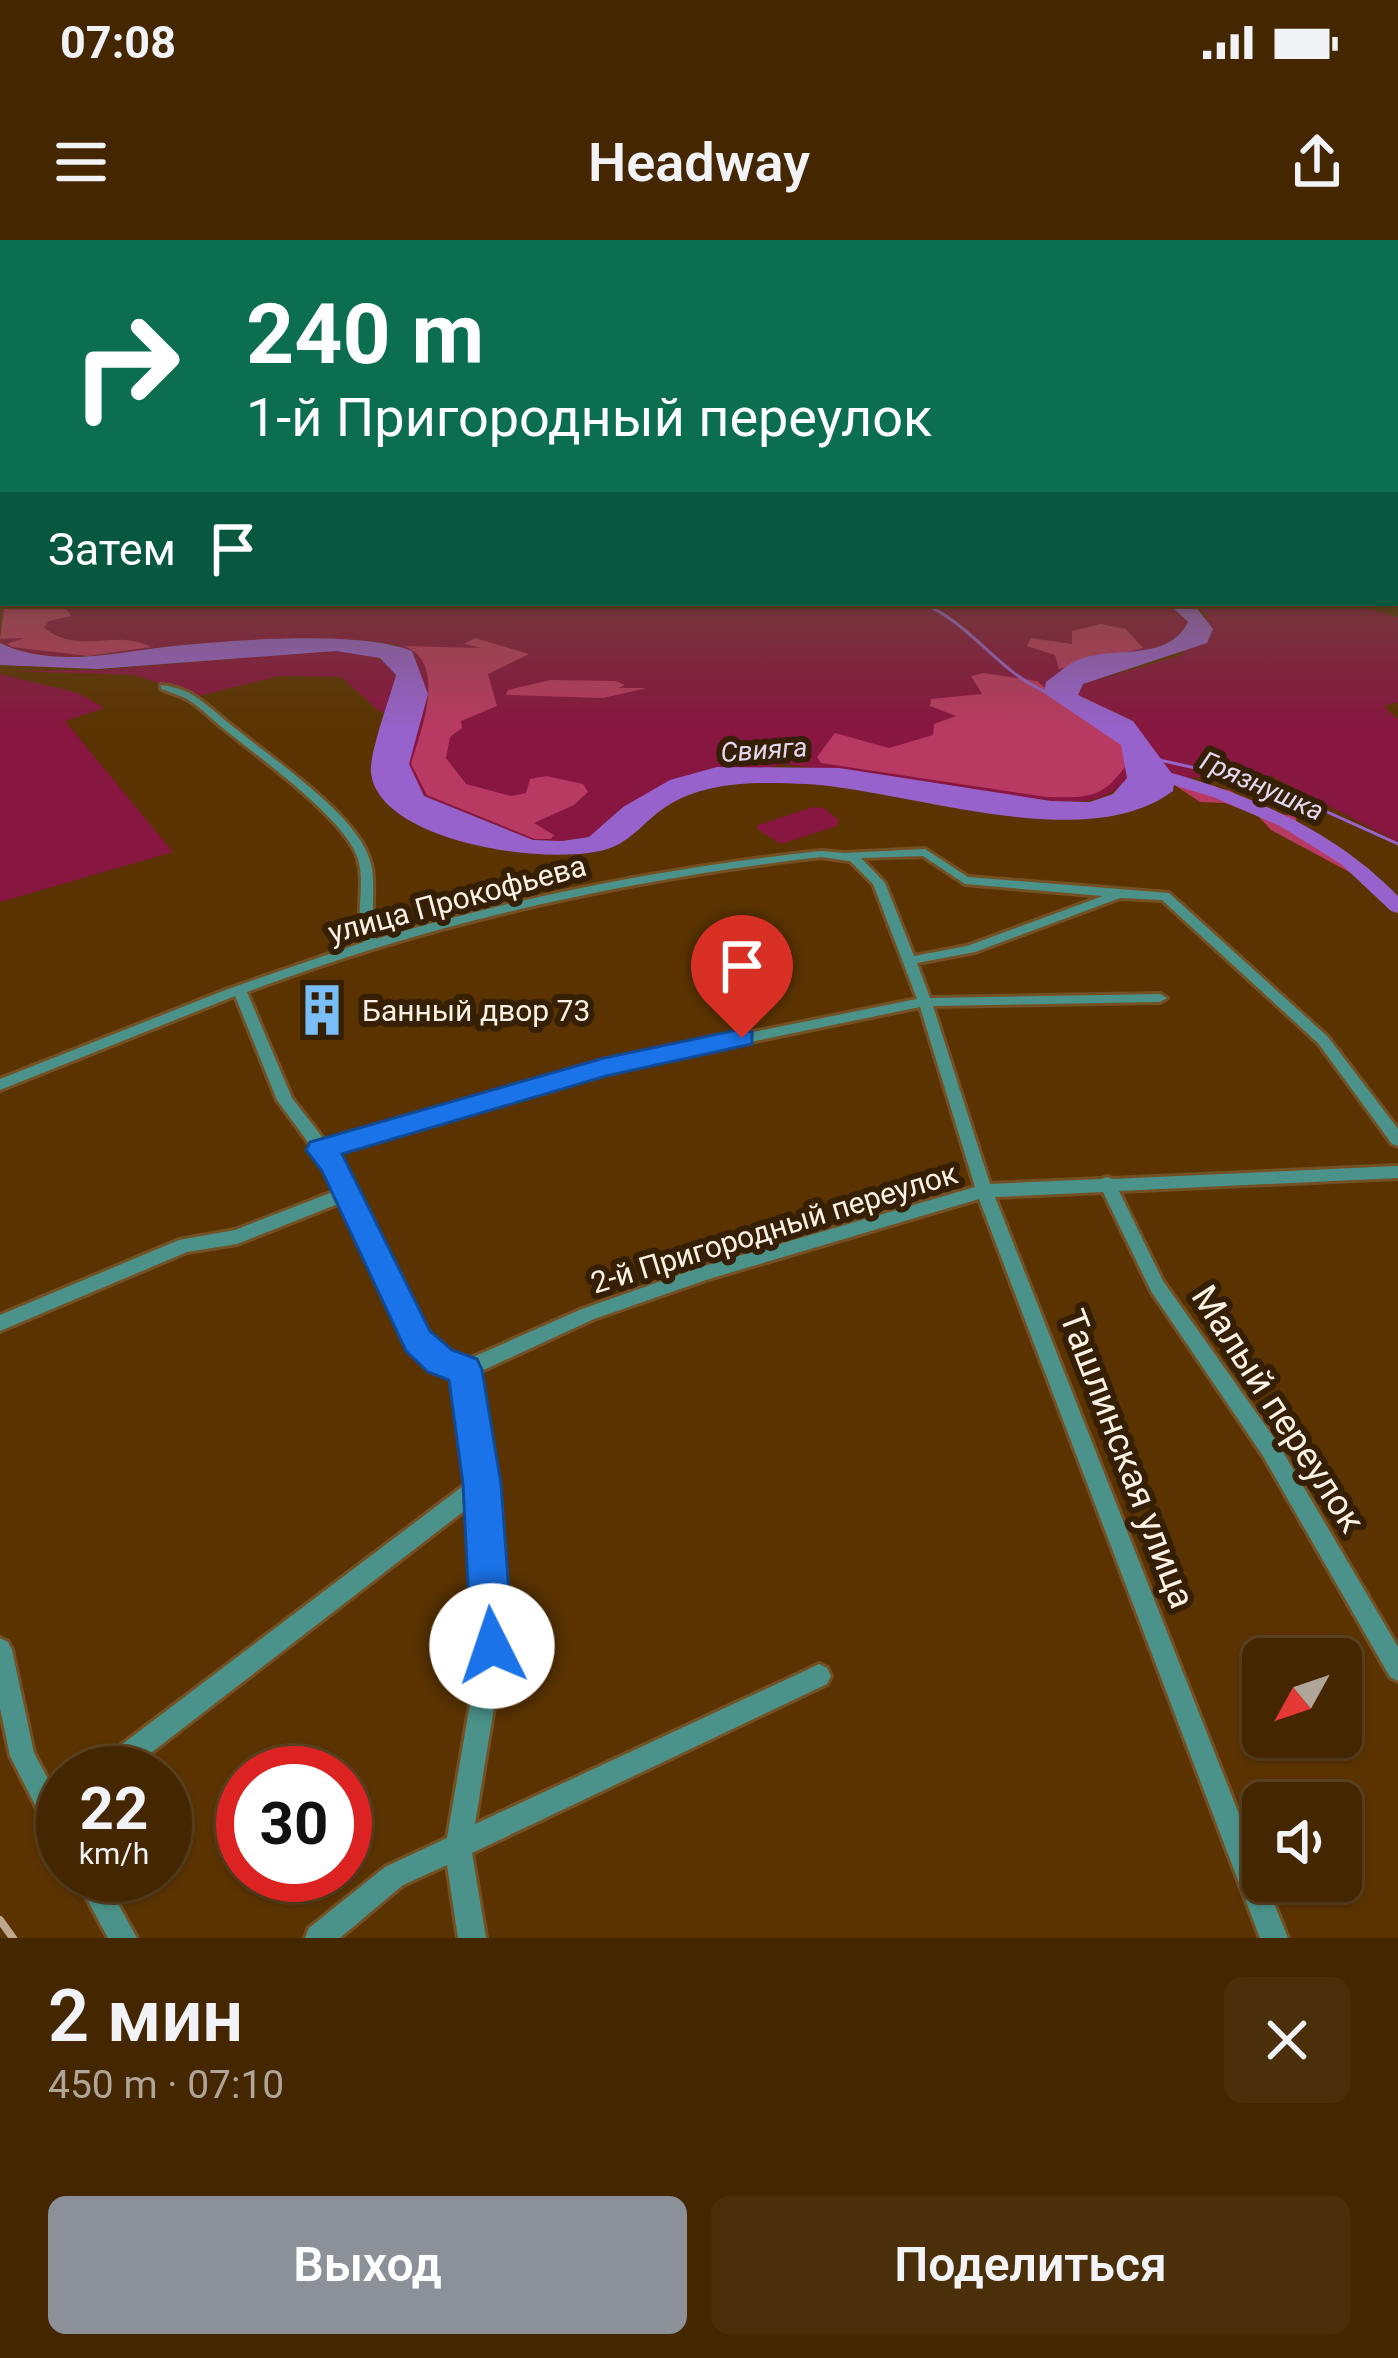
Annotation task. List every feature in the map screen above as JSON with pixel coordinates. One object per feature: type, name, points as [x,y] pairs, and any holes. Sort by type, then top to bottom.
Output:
[{"type":"street","points":[[164,687],[190,697],[349,831],[366,866],[363,927],[371,944]]},
{"type":"street","points":[[846,855],[925,852],[965,880],[1119,894],[1142,891],[1172,899],[1323,1040],[1398,1140]]},
{"type":"street","name":"улица Прокофьева","points":[[0,1085],[371,944],[668,874],[846,855]]},
{"type":"street","name":"Ташлинская улица","points":[[846,855],[862,863],[879,883],[925,1002],[984,1190],[1274,1938]]},
{"type":"street","points":[[909,961],[970,949],[1119,894]]},
{"type":"street","points":[[241,992],[285,1100],[348,1193],[418,1341],[440,1361],[465,1370],[482,1484],[492,1646],[458,1848],[472,1938]]},
{"type":"street","points":[[320,1150],[604,1067],[925,1002],[1160,998]]},
{"type":"street","name":"2-й Пригородный переулок","points":[[465,1370],[588,1314],[707,1272],[984,1190],[1398,1172]]},
{"type":"street","name":"Малый переулок","points":[[1108,1183],[1157,1286],[1270,1449],[1398,1669]]},
{"type":"street","points":[[0,1323],[185,1245],[237,1237],[348,1193]]},
{"type":"street","points":[[140,1746],[482,1484]]},
{"type":"street","points":[[0,1650],[22,1756],[36,1779]]},
{"type":"street","points":[[319,1938],[394,1876],[819,1676]]},
{"type":"street","points":[[102,1902],[123,1938]]},
{"type":"shaded area","points":[[3,606],[1171,606],[1188,622],[1169,642],[1084,660],[1051,678],[1122,745],[1128,778],[1102,797],[1051,801],[784,764],[623,807],[589,837],[562,841],[533,840],[424,796],[408,764],[427,694],[398,645],[286,639],[64,657],[0,643]]},
{"type":"shaded area","points":[[5,606],[36,606],[66,609],[71,616],[49,621],[44,628],[58,636],[124,640],[151,647],[88,656],[12,647],[7,644],[24,638],[0,639]]},
{"type":"shaded area","name":"Свияга","points":[[1171,606],[1195,606],[1213,629],[1207,643],[1083,684],[1078,695],[1133,721],[1175,778],[1173,791],[1136,810],[1093,819],[1045,819],[806,784],[733,785],[680,799],[613,847],[554,855],[475,845],[437,833],[405,818],[382,797],[371,764],[396,675],[380,658],[336,651],[98,669],[0,665],[0,643],[64,657],[295,638],[361,641],[412,651],[428,694],[409,764],[424,796],[533,840],[562,841],[589,837],[623,807],[670,780],[717,767],[839,768],[1051,801],[1090,802],[1113,794],[1127,778],[1121,745],[1044,693],[1046,682],[1085,658],[1165,644],[1188,622]]},
{"type":"shaded area","points":[[1196,606],[1359,606],[1398,617],[1398,702],[1384,706],[1398,720],[1398,842],[1271,776],[1175,778],[1133,721],[1078,695],[1083,684],[1182,655],[1207,616]]},
{"type":"shaded area","points":[[1101,624],[1126,629],[1143,648],[1059,669],[1055,655],[1027,646],[1031,638],[1072,644],[1072,631]]},
{"type":"shaded area","points":[[475,638],[529,654],[488,674],[497,706],[461,721],[462,728],[450,737],[446,758],[466,784],[511,796],[526,793],[530,779],[546,776],[583,784],[588,792],[574,805],[534,823],[554,835],[551,839],[535,839],[427,795],[411,764],[425,717],[428,682],[418,655],[404,646],[481,648],[464,644]]},
{"type":"shaded area","points":[[343,650],[366,654],[391,668],[396,675],[387,711],[380,712],[341,677],[280,676],[198,696],[134,675],[8,671],[98,670]]},
{"type":"shaded area","points":[[984,673],[1037,681],[1062,702],[1114,729],[1132,757],[1114,781],[1096,793],[1046,797],[821,763],[817,757],[835,733],[889,748],[933,735],[934,724],[956,716],[930,706],[931,699],[982,694],[971,676]]},
{"type":"shaded area","points":[[0,674],[78,693],[105,708],[65,721],[173,852],[0,902]]},
{"type":"shaded area","points":[[550,680],[616,681],[625,685],[619,688],[647,688],[603,698],[506,695],[508,690]]},
{"type":"shaded area","points":[[1176,786],[1229,790],[1271,813],[1295,816],[1298,828],[1370,870],[1363,876],[1351,873],[1271,830],[1258,816],[1225,803],[1200,802]]},
{"type":"shaded area","points":[[813,807],[824,808],[839,820],[837,826],[781,844],[757,829],[758,825]]},
{"type":"waterway","points":[[928,606],[1046,692]]},
{"type":"waterway","name":"Грязнушка","points":[[1155,759],[1263,783],[1398,844]]},
{"type":"waterway","name":"Грязнушка","points":[[1153,773],[1286,822],[1347,860],[1398,907]]},
{"type":"railway","points":[[0,1920],[13,1938]]},
{"type":"place","name":"Банный двор 73","points":[[322,1010]]},
{"type":"route","points":[[492,1646],[482,1484],[465,1370],[427,1353],[418,1341],[334,1165],[320,1150],[604,1067],[742,1038]]}]
